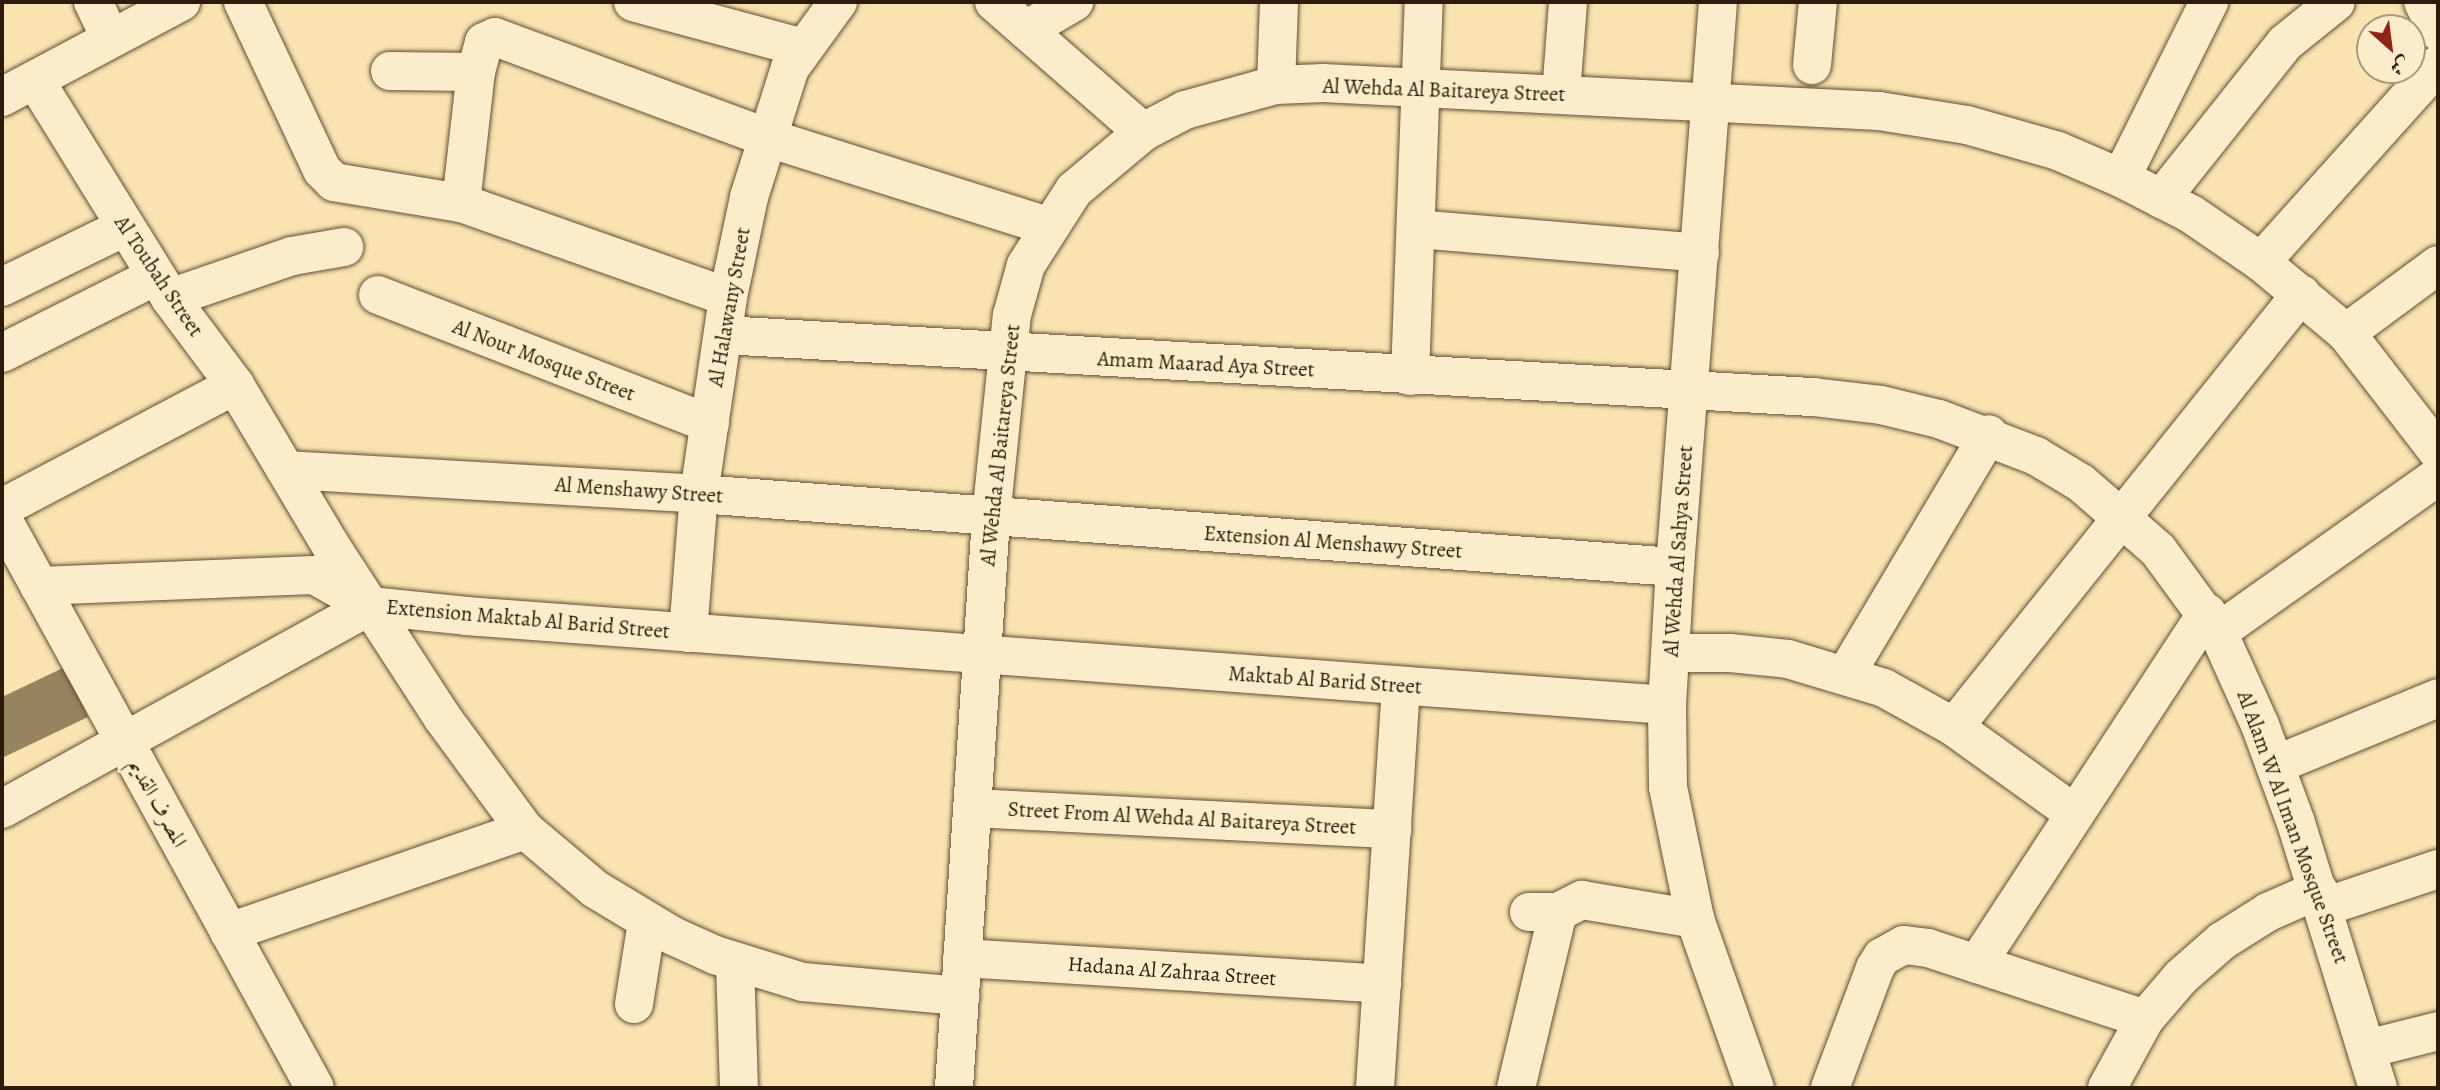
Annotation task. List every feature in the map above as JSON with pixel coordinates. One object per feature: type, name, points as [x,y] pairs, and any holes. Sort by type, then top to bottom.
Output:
[{"type":"street","points":[[93,2],[111,39]]},
{"type":"street","points":[[18,89],[181,2]]},
{"type":"street","points":[[243,2],[327,178],[342,185],[461,203],[728,297]]},
{"type":"street","points":[[633,2],[803,48]]},
{"type":"street","points":[[743,2],[803,48]]},
{"type":"street","name":"Al Halawany Street","points":[[688,633],[699,494],[728,297],[765,138],[790,68],[838,2]]},
{"type":"street","points":[[994,2],[1143,132]]},
{"type":"street","points":[[1026,30],[1074,2]]},
{"type":"street","points":[[1276,85],[1279,2]]},
{"type":"street","points":[[1410,376],[1424,2]]},
{"type":"street","points":[[1561,94],[1568,2]]},
{"type":"street","name":"Al Wehda Al Sahya Street","points":[[1718,2],[1667,705],[1674,832],[1695,919],[1755,1088]]},
{"type":"street","points":[[1812,65],[1818,2]]},
{"type":"street","points":[[2121,178],[2210,2]]},
{"type":"street","points":[[2161,199],[2285,43],[2336,2]]},
{"type":"street","points":[[2423,2],[2438,31]]},
{"type":"street","points":[[461,203],[476,72],[484,42],[495,37],[765,138],[1047,226]]},
{"type":"street","points":[[2261,262],[2438,65]]},
{"type":"street","points":[[390,71],[476,72]]},
{"type":"street","name":"Al Wehda Al Baitareya Street","points":[[954,1088],[991,517],[1005,352],[1026,265],[1047,226],[1074,190],[1143,132],[1185,110],[1276,85],[1421,85],[1879,111],[1967,125],[2058,151],[2121,178],[2161,199],[2261,262],[2346,333],[2427,412],[2438,452]]},
{"type":"street","name":"Al Toubah Street","points":[[18,89],[125,227],[163,287],[235,385],[370,606],[498,798],[525,830],[595,889],[647,922],[735,962],[803,982],[960,996]]},
{"type":"street","points":[[2,288],[125,227]]},
{"type":"street","points":[[1416,229],[1700,253]]},
{"type":"street","points":[[2,354],[163,287],[292,256],[344,247]]},
{"type":"street","points":[[2346,333],[2438,265]]},
{"type":"street","points":[[1954,727],[2301,294]]},
{"type":"street","name":"Al Nour Mosque Street","points":[[379,295],[710,424]]},
{"type":"street","name":"Amam Maarad Aya Street","points":[[723,335],[1690,392]]},
{"type":"street","points":[[2,508],[235,385]]},
{"type":"street","name":"Al Alam W Al Iman Mosque Street","points":[[1690,392],[1881,405],[1989,434],[2036,456],[2122,515],[2158,550],[2213,623],[2275,765],[2321,898],[2378,1088]]},
{"type":"street","points":[[1846,674],[1989,434]]},
{"type":"street","name":"Al Menshawy Street","points":[[287,470],[699,494],[991,517]]},
{"type":"street","points":[[1977,964],[2076,814],[2213,623],[2438,476]]},
{"type":"street","name":"Extension Al Menshawy Street","points":[[991,517],[1675,567]]},
{"type":"street","name":"المصرف القديم","points":[[2,518],[315,1088]]},
{"type":"street","name":"Extension Maktab Al Barid Street","points":[[39,586],[314,575],[370,606],[982,654]]},
{"type":"street","points":[[2,809],[126,744],[370,606]]},
{"type":"street","points":[[1671,653],[1777,658],[1846,674],[1884,688],[1954,727],[2076,814]]},
{"type":"street","name":"Maktab Al Barid Street","points":[[982,654],[1667,705]]},
{"type":"street","points":[[1375,1088],[1401,686]]},
{"type":"street","points":[[2275,765],[2438,698]]},
{"type":"street","name":"Street From Al Wehda Al Baitareya Street","points":[[972,808],[1392,829]]},
{"type":"street","points":[[229,932],[525,830]]},
{"type":"street","points":[[2107,1088],[2145,1018],[2180,977],[2222,941],[2268,912],[2438,869]]},
{"type":"street","points":[[1516,1088],[1543,912],[1582,900],[1695,919]]},
{"type":"street","points":[[634,1004],[647,922]]},
{"type":"street","points":[[1830,1088],[1882,957],[1904,945],[1917,945],[2145,1018]]},
{"type":"street","name":"Hadana Al Zahraa Street","points":[[962,958],[1382,984]]},
{"type":"street","points":[[735,962],[740,1088]]},
{"type":"street","points":[[2367,1049],[2438,1031]]},
{"type":"building","points":[[65,667],[88,717],[2,758],[2,697]]}]
